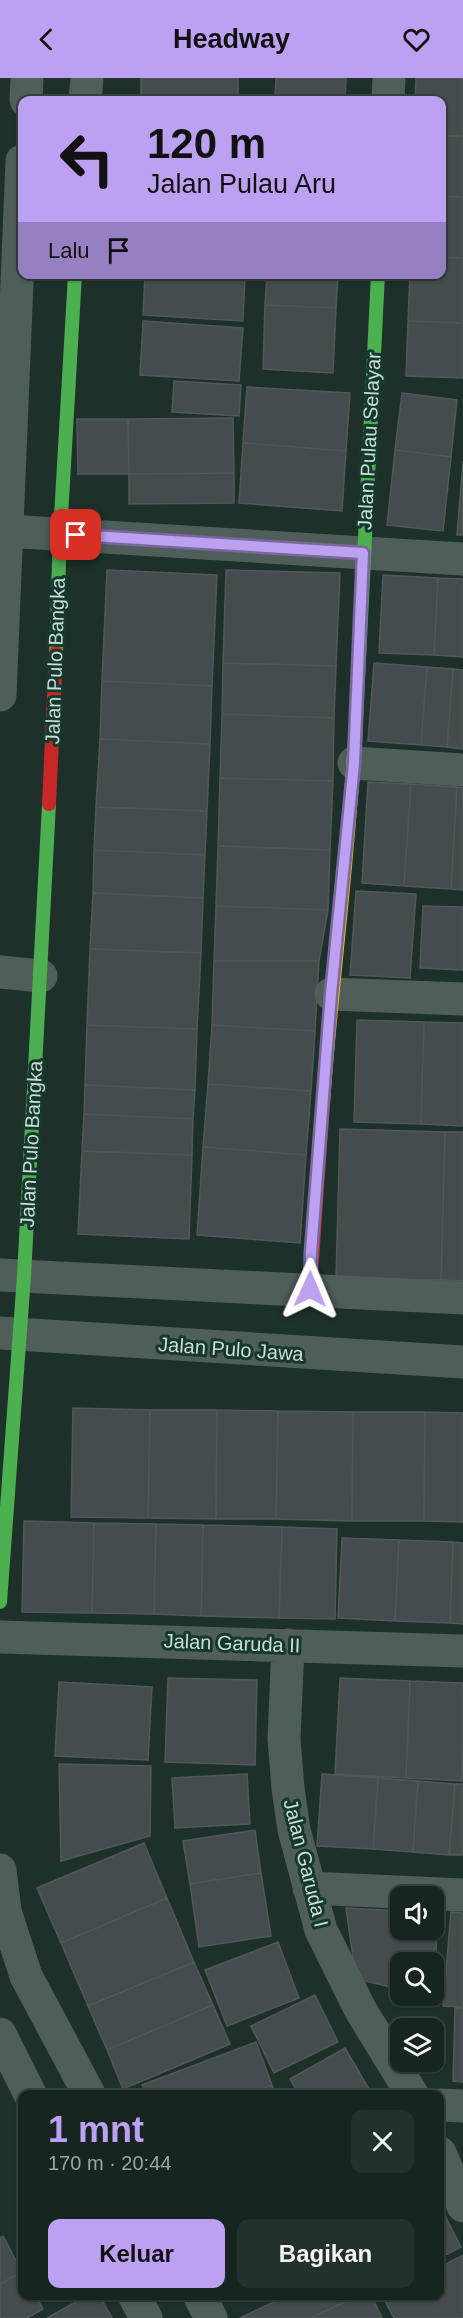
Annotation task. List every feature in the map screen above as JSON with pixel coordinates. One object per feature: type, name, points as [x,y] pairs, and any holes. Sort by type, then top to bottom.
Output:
[{"type":"street","points":[[26,96],[27,78]]},
{"type":"street","points":[[85,96],[87,78]]},
{"type":"street","points":[[388,96],[389,78]]},
{"type":"street","points":[[0,695],[18,260]]},
{"type":"street","name":"Jalan Pulo Bangka","points":[[0,1602],[12,1276],[40,976],[60,534],[75,279]]},
{"type":"street","name":"Jalan Pulau Selayar","points":[[310,1289],[331,994],[354,763],[378,279]]},
{"type":"street","points":[[7,531],[463,559]]},
{"type":"street","points":[[354,763],[463,770]]},
{"type":"street","points":[[0,972],[40,976]]},
{"type":"street","points":[[331,994],[463,999]]},
{"type":"street","points":[[12,1276],[463,1298]]},
{"type":"street","name":"Jalan Pulo Jawa","points":[[10,1334],[463,1362]]},
{"type":"street","name":"Jalan Garuda II","points":[[0,1636],[463,1651]]},
{"type":"street","name":"Jalan Garuda I","points":[[288,1645],[284,1739],[288,1788],[294,1830],[309,1888],[321,1930],[360,2009],[410,2090]]},
{"type":"street","points":[[0,1870],[3,1911],[26,1976],[87,2090]]},
{"type":"street","points":[[309,1888],[463,1896]]},
{"type":"street","points":[[0,2034],[28,2090]]},
{"type":"street","points":[[444,2105],[463,2106]]},
{"type":"street","points":[[444,2162],[463,2206]]},
{"type":"street","points":[[137,2300],[146,2318]]},
{"type":"street","points":[[202,2300],[211,2318]]},
{"type":"building","points":[[141,78],[238,78],[238,96],[141,96]]},
{"type":"building","points":[[276,78],[346,78],[345,96],[275,96]]},
{"type":"building","points":[[416,78],[463,78],[463,136],[446,136],[446,96],[415,96]]},
{"type":"building","points":[[446,136],[463,136],[463,197],[446,196]]},
{"type":"building","points":[[446,196],[463,197],[463,258],[446,257]]},
{"type":"building","points":[[446,257],[463,258],[463,323],[408,321],[410,279],[446,279]]},
{"type":"building","points":[[145,279],[245,279],[243,321],[143,315]]},
{"type":"building","points":[[267,279],[338,279],[336,308],[265,305]]},
{"type":"building","points":[[265,305],[336,308],[333,373],[263,369]]},
{"type":"building","points":[[143,321],[243,328],[239,381],[140,375]]},
{"type":"building","points":[[408,321],[463,323],[463,378],[406,376]]},
{"type":"building","points":[[174,381],[241,385],[239,416],[172,412]]},
{"type":"building","points":[[247,387],[350,393],[346,451],[243,443]]},
{"type":"building","points":[[402,393],[457,400],[451,457],[395,450]]},
{"type":"building","points":[[233,418],[234,473],[129,474],[128,419]]},
{"type":"building","points":[[77,419],[128,419],[129,474],[78,474]]},
{"type":"building","points":[[243,443],[346,451],[342,511],[239,503]]},
{"type":"building","points":[[395,450],[451,457],[443,531],[387,525]]},
{"type":"building","points":[[463,461],[463,535],[457,535]]},
{"type":"building","points":[[234,473],[234,503],[129,504],[129,474]]},
{"type":"building","points":[[107,570],[217,575],[212,686],[102,681]]},
{"type":"building","points":[[226,570],[340,573],[336,666],[223,663]]},
{"type":"building","points":[[383,575],[438,578],[434,655],[379,653]]},
{"type":"building","points":[[438,578],[463,579],[463,657],[434,655]]},
{"type":"building","points":[[223,663],[336,666],[334,718],[222,714]]},
{"type":"building","points":[[374,663],[427,667],[421,745],[368,741]]},
{"type":"building","points":[[427,667],[453,669],[447,747],[421,745]]},
{"type":"building","points":[[453,669],[463,670],[463,749],[447,747]]},
{"type":"building","points":[[102,681],[212,686],[210,744],[100,739]]},
{"type":"building","points":[[222,714],[334,718],[333,781],[220,778]]},
{"type":"building","points":[[100,739],[210,744],[207,811],[96,807]]},
{"type":"building","points":[[220,778],[333,781],[330,850],[218,846]]},
{"type":"building","points":[[368,782],[411,784],[404,886],[362,883]]},
{"type":"building","points":[[411,784],[457,787],[451,889],[404,886]]},
{"type":"building","points":[[457,787],[463,788],[463,890],[451,889]]},
{"type":"building","points":[[96,807],[207,811],[205,855],[94,850]]},
{"type":"building","points":[[218,846],[330,850],[328,910],[216,906]]},
{"type":"building","points":[[94,850],[205,855],[203,898],[93,893]]},
{"type":"building","points":[[356,891],[416,894],[410,978],[350,975]]},
{"type":"building","points":[[93,893],[203,898],[201,953],[90,949]]},
{"type":"building","points":[[216,906],[328,910],[319,961],[214,961]]},
{"type":"building","points":[[423,906],[463,907],[463,970],[420,968]]},
{"type":"building","points":[[90,949],[201,953],[197,1029],[87,1025]]},
{"type":"building","points":[[214,961],[319,961],[315,1031],[212,1025]]},
{"type":"building","points":[[357,1020],[424,1022],[421,1124],[354,1122]]},
{"type":"building","points":[[424,1022],[463,1023],[463,1126],[421,1124]]},
{"type":"building","points":[[87,1025],[197,1029],[195,1090],[85,1085]]},
{"type":"building","points":[[212,1025],[315,1031],[311,1091],[208,1084]]},
{"type":"building","points":[[208,1084],[311,1091],[306,1155],[203,1147]]},
{"type":"building","points":[[85,1085],[195,1090],[193,1119],[84,1114]]},
{"type":"building","points":[[84,1114],[193,1119],[192,1155],[82,1151]]},
{"type":"building","points":[[340,1129],[445,1132],[441,1280],[336,1278]]},
{"type":"building","points":[[445,1132],[463,1132],[463,1281],[441,1280]]},
{"type":"building","points":[[203,1147],[306,1155],[300,1243],[197,1235]]},
{"type":"building","points":[[82,1151],[192,1155],[189,1239],[78,1234]]},
{"type":"building","points":[[73,1408],[150,1410],[148,1518],[71,1517]]},
{"type":"building","points":[[150,1410],[217,1410],[216,1519],[148,1518]]},
{"type":"building","points":[[217,1410],[278,1411],[276,1519],[216,1519]]},
{"type":"building","points":[[278,1411],[353,1412],[352,1521],[276,1519]]},
{"type":"building","points":[[353,1412],[425,1412],[424,1521],[352,1521]]},
{"type":"building","points":[[425,1412],[463,1413],[463,1522],[424,1521]]},
{"type":"building","points":[[24,1521],[94,1523],[92,1613],[22,1612]]},
{"type":"building","points":[[94,1523],[156,1524],[154,1614],[92,1613]]},
{"type":"building","points":[[156,1524],[203,1525],[201,1616],[154,1614]]},
{"type":"building","points":[[203,1525],[282,1527],[279,1618],[201,1616]]},
{"type":"building","points":[[282,1527],[337,1529],[335,1619],[279,1618]]},
{"type":"building","points":[[342,1538],[399,1540],[395,1621],[338,1618]]},
{"type":"building","points":[[399,1540],[453,1542],[450,1623],[395,1621]]},
{"type":"building","points":[[453,1542],[463,1543],[463,1624],[450,1623]]},
{"type":"building","points":[[168,1678],[257,1680],[255,1765],[165,1762]]},
{"type":"building","points":[[340,1678],[410,1681],[406,1778],[335,1774]]},
{"type":"building","points":[[410,1681],[463,1683],[462,1781],[406,1778]]},
{"type":"building","points":[[59,1682],[152,1687],[148,1760],[55,1756]]},
{"type":"building","points":[[59,1764],[151,1766],[150,1836],[61,1861]]},
{"type":"building","points":[[247,1774],[250,1824],[175,1828],[172,1778]]},
{"type":"building","points":[[322,1774],[378,1778],[373,1849],[317,1846]]},
{"type":"building","points":[[378,1778],[418,1781],[413,1852],[373,1849]]},
{"type":"building","points":[[418,1781],[455,1784],[449,1855],[413,1852]]},
{"type":"building","points":[[455,1784],[463,1784],[463,1855],[449,1855]]},
{"type":"building","points":[[255,1830],[261,1873],[190,1884],[183,1841]]},
{"type":"building","points":[[144,1843],[167,1898],[61,1943],[37,1888]]},
{"type":"building","points":[[261,1873],[271,1936],[199,1947],[190,1884]]},
{"type":"building","points":[[167,1898],[194,1962],[88,2006],[61,1943]]},
{"type":"building","points":[[346,1908],[390,1910],[390,1940],[437,1940],[436,1952],[390,1952],[390,1987],[356,1979]]},
{"type":"building","points":[[451,1912],[463,1913],[463,2007],[443,2006]]},
{"type":"building","points":[[278,1942],[299,1998],[227,2026],[205,1970]]},
{"type":"building","points":[[194,1962],[213,2005],[107,2050],[88,2006]]},
{"type":"building","points":[[315,1995],[338,2042],[274,2073],[251,2026]]},
{"type":"building","points":[[213,2005],[230,2044],[123,2089],[107,2050]]},
{"type":"building","points":[[455,2008],[463,2008],[463,2082],[453,2081]]},
{"type":"building","points":[[256,2042],[272,2085],[258,2090],[144,2090],[142,2085]]},
{"type":"building","points":[[345,2048],[369,2089],[297,2090],[290,2079]]},
{"type":"building","points":[[272,2085],[274,2090],[258,2090]]},
{"type":"building","points":[[444,2214],[461,2247],[444,2256]]},
{"type":"building","points":[[3,2236],[18,2264],[18,2274],[0,2284],[0,2238]]},
{"type":"building","points":[[463,2255],[463,2318],[394,2318],[384,2300],[444,2300],[444,2265]]},
{"type":"building","points":[[18,2274],[18,2300],[38,2300],[43,2309],[27,2318],[0,2318],[0,2284]]},
{"type":"building","points":[[79,2300],[102,2300],[112,2318],[47,2318]]},
{"type":"building","points":[[278,2300],[349,2300],[311,2318],[240,2318]]},
{"type":"building","points":[[349,2300],[373,2300],[382,2318],[311,2318]]},
{"type":"traffic: fast","points":[[56,653],[60,534],[75,279]]},
{"type":"traffic: fast","points":[[356,720],[378,279]]},
{"type":"traffic: fast","points":[[0,1602],[24,1276],[49,804]]},
{"type":"traffic: slow","points":[[323,1103],[350,816],[356,720]]},
{"type":"traffic: jam","points":[[49,804],[56,653]]},
{"type":"traffic: jam","points":[[310,1289],[323,1103]]},
{"type":"route","points":[[76,535],[363,553],[354,763],[331,994],[310,1289]]}]
